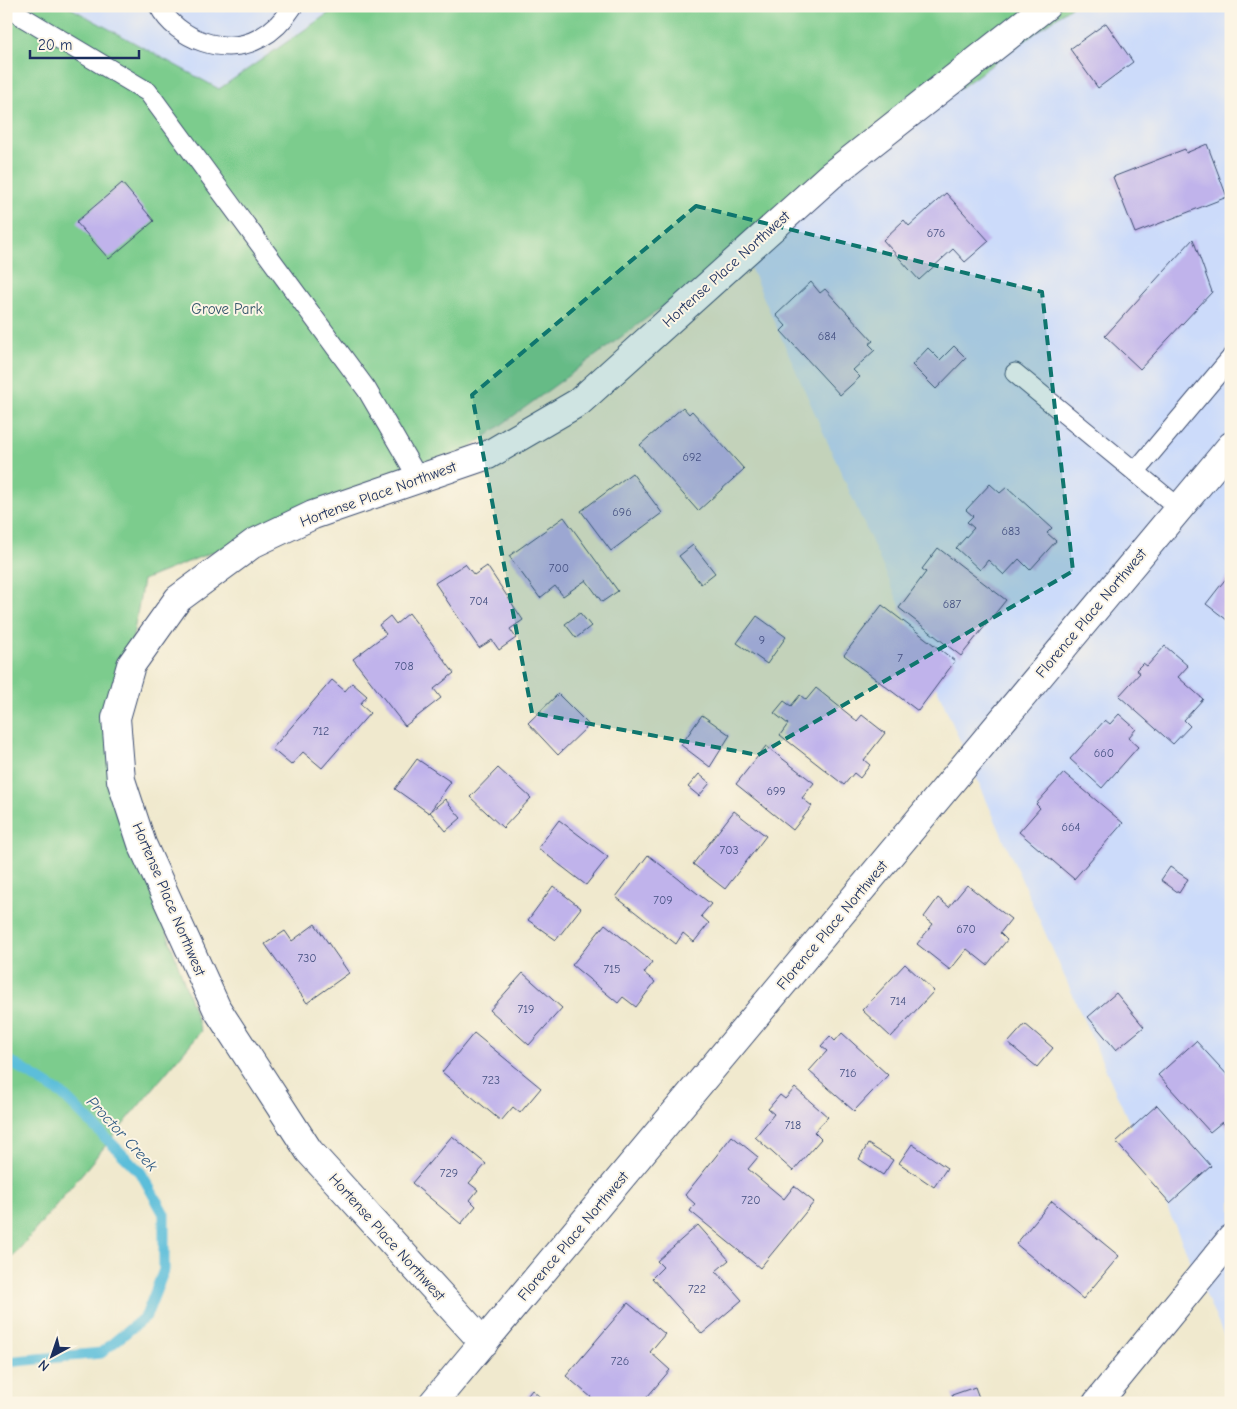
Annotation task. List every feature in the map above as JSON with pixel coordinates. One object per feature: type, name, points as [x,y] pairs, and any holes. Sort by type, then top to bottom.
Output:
[{"type":"street","name":"Hortense Place Northwest","points":[[484,1344],[309,1151],[216,1009],[142,844],[122,780],[116,718],[131,664],[178,599],[254,543],[313,514],[488,454],[579,402],[830,176],[1046,6]]},
{"type":"street","name":"Florence Place Northwest","points":[[433,1403],[1231,446]]},
{"type":"street","points":[[1097,1403],[1231,1239]]},
{"type":"lane","points":[[159,6],[164,15],[183,33],[207,44],[233,46],[259,39],[280,24],[293,6]]},
{"type":"lane","points":[[6,7],[148,92],[367,390],[418,478]]},
{"type":"lane","points":[[1135,472],[1231,358]]},
{"type":"lane","points":[[1014,373],[1179,508]]},
{"type":"highlighted area","points":[[696,206],[1042,292],[1073,571],[758,755],[532,713],[472,395]]},
{"type":"shaded area","points":[[67,6],[339,6],[219,89]]},
{"type":"shaded area","points":[[1072,6],[1231,6],[1231,1352],[742,249]]},
{"type":"green space","name":"Grove Park","points":[[6,6],[67,6],[219,89],[339,6],[1072,6],[467,450],[143,580],[110,768],[201,1031],[6,1265]]},
{"type":"building","points":[[1106,23],[1133,62],[1098,88],[1070,49]]},
{"type":"building","points":[[1207,144],[1227,197],[1135,233],[1113,177],[1185,149],[1186,153]]},
{"type":"building","points":[[122,183],[154,221],[109,259],[76,222]]},
{"type":"building","points":[[946,193],[989,241],[965,262],[953,249],[919,280],[883,240],[904,220],[909,226]]},
{"type":"building","points":[[1193,239],[1212,292],[1140,369],[1105,336]]},
{"type":"building","points":[[811,282],[820,293],[825,289],[873,341],[869,344],[875,350],[853,370],[860,377],[840,395],[781,331],[786,326],[776,315]]},
{"type":"building","points":[[954,346],[966,358],[936,389],[912,365],[928,348],[940,360]]},
{"type":"building","points":[[683,407],[689,414],[692,411],[744,469],[698,511],[640,445]]},
{"type":"building","points":[[632,473],[662,513],[611,551],[581,511]]},
{"type":"building","points":[[990,484],[1000,493],[1007,487],[1052,528],[1047,533],[1056,541],[1030,570],[1019,559],[1004,575],[988,560],[980,570],[956,548],[974,528],[967,522],[973,516],[966,510]]},
{"type":"building","points":[[564,517],[618,591],[602,602],[586,580],[563,596],[555,586],[540,598],[509,556]]},
{"type":"building","points":[[693,545],[715,573],[701,584],[679,556]]},
{"type":"building","points":[[938,548],[1006,600],[961,656],[899,608],[926,572],[922,569]]},
{"type":"building","points":[[465,564],[474,575],[487,566],[523,620],[510,629],[516,638],[499,650],[492,640],[479,648],[435,583]]},
{"type":"building","points":[[1231,572],[1231,623],[1206,604]]},
{"type":"building","points":[[882,605],[955,661],[918,711],[844,655]]},
{"type":"building","points":[[409,613],[454,673],[434,689],[441,698],[405,726],[353,659],[386,634],[379,625],[390,616],[396,624]]},
{"type":"building","points":[[580,613],[591,626],[576,638],[565,624]]},
{"type":"building","points":[[757,616],[786,637],[767,664],[737,643]]},
{"type":"building","points":[[1165,646],[1188,666],[1178,677],[1203,699],[1184,720],[1190,726],[1173,744],[1119,696],[1140,673],[1136,670],[1143,663],[1147,666]]},
{"type":"building","points":[[332,680],[345,691],[352,683],[367,696],[360,704],[370,713],[322,768],[303,752],[291,765],[272,749]]},
{"type":"building","points":[[816,688],[857,721],[862,715],[885,733],[864,760],[870,765],[860,778],[854,773],[844,785],[780,735],[788,724],[774,713],[784,701],[791,706],[800,695],[806,700]]},
{"type":"building","points":[[558,694],[589,725],[558,755],[528,723]]},
{"type":"building","points":[[1119,714],[1136,729],[1128,738],[1138,747],[1102,788],[1070,759],[1105,720],[1110,724]]},
{"type":"building","points":[[702,715],[730,735],[710,767],[681,745]]},
{"type":"building","points":[[766,746],[814,783],[802,798],[812,806],[793,830],[736,784]]},
{"type":"building","points":[[417,759],[451,782],[429,813],[395,789]]},
{"type":"building","points":[[498,768],[531,798],[503,828],[470,797]]},
{"type":"building","points":[[1064,773],[1123,823],[1074,879],[1019,832],[1040,808],[1036,804]]},
{"type":"building","points":[[699,774],[710,783],[699,796],[688,787]]},
{"type":"building","points":[[445,799],[461,818],[446,831],[430,812]]},
{"type":"building","points":[[734,811],[766,836],[725,889],[693,864]]},
{"type":"building","points":[[559,820],[608,857],[586,885],[538,848]]},
{"type":"building","points":[[648,855],[711,904],[701,916],[709,923],[694,942],[683,933],[676,944],[616,897]]},
{"type":"building","points":[[1170,867],[1188,879],[1179,893],[1161,880]]},
{"type":"building","points":[[967,885],[1011,919],[1000,933],[1007,940],[987,965],[967,949],[950,970],[917,944],[933,924],[924,917],[938,898],[949,907]]},
{"type":"building","points":[[553,886],[581,908],[556,940],[528,920]]},
{"type":"building","points":[[315,924],[349,973],[307,1003],[265,944],[285,931],[292,941]]},
{"type":"building","points":[[605,924],[652,962],[644,973],[655,982],[636,1007],[623,997],[618,1003],[572,965]]},
{"type":"building","points":[[905,964],[934,991],[891,1037],[862,1010]]},
{"type":"building","points":[[523,973],[562,1008],[529,1045],[490,1010]]},
{"type":"building","points":[[1116,993],[1144,1027],[1116,1050],[1088,1017]]},
{"type":"building","points":[[1025,1024],[1053,1048],[1037,1067],[1008,1043]]},
{"type":"building","points":[[474,1033],[541,1088],[520,1113],[513,1107],[501,1121],[442,1072]]},
{"type":"building","points":[[842,1033],[888,1075],[854,1111],[809,1071],[827,1051],[821,1046],[830,1036],[835,1041]]},
{"type":"building","points":[[1196,1041],[1231,1079],[1231,1132],[1222,1122],[1210,1132],[1158,1075]]},
{"type":"building","points":[[795,1088],[828,1117],[814,1132],[821,1139],[793,1171],[755,1137],[774,1114],[768,1109],[780,1095],[785,1099]]},
{"type":"building","points":[[1157,1105],[1211,1166],[1170,1203],[1116,1142]]},
{"type":"building","points":[[452,1136],[486,1164],[469,1183],[478,1190],[470,1200],[476,1206],[461,1224],[412,1183]]},
{"type":"building","points":[[732,1136],[758,1157],[748,1169],[784,1199],[794,1186],[814,1202],[760,1268],[690,1211],[695,1204],[685,1195]]},
{"type":"building","points":[[868,1144],[893,1160],[883,1175],[859,1159]]},
{"type":"building","points":[[912,1144],[947,1168],[934,1187],[899,1163]]},
{"type":"building","points":[[1052,1201],[1119,1256],[1083,1299],[1016,1244]]},
{"type":"building","points":[[698,1225],[729,1260],[716,1271],[742,1300],[702,1334],[652,1278],[663,1267],[657,1261]]},
{"type":"building","points":[[628,1303],[665,1334],[650,1352],[670,1370],[642,1403],[598,1403],[566,1376]]},
{"type":"building","points":[[975,1387],[981,1403],[955,1403],[952,1395]]},
{"type":"building","points":[[532,1390],[547,1403],[522,1403]]},
{"type":"waterway","name":"Proctor Creek","points":[[6,1059],[62,1094],[141,1173],[164,1214],[164,1270],[146,1316],[101,1353],[6,1362]]}]
